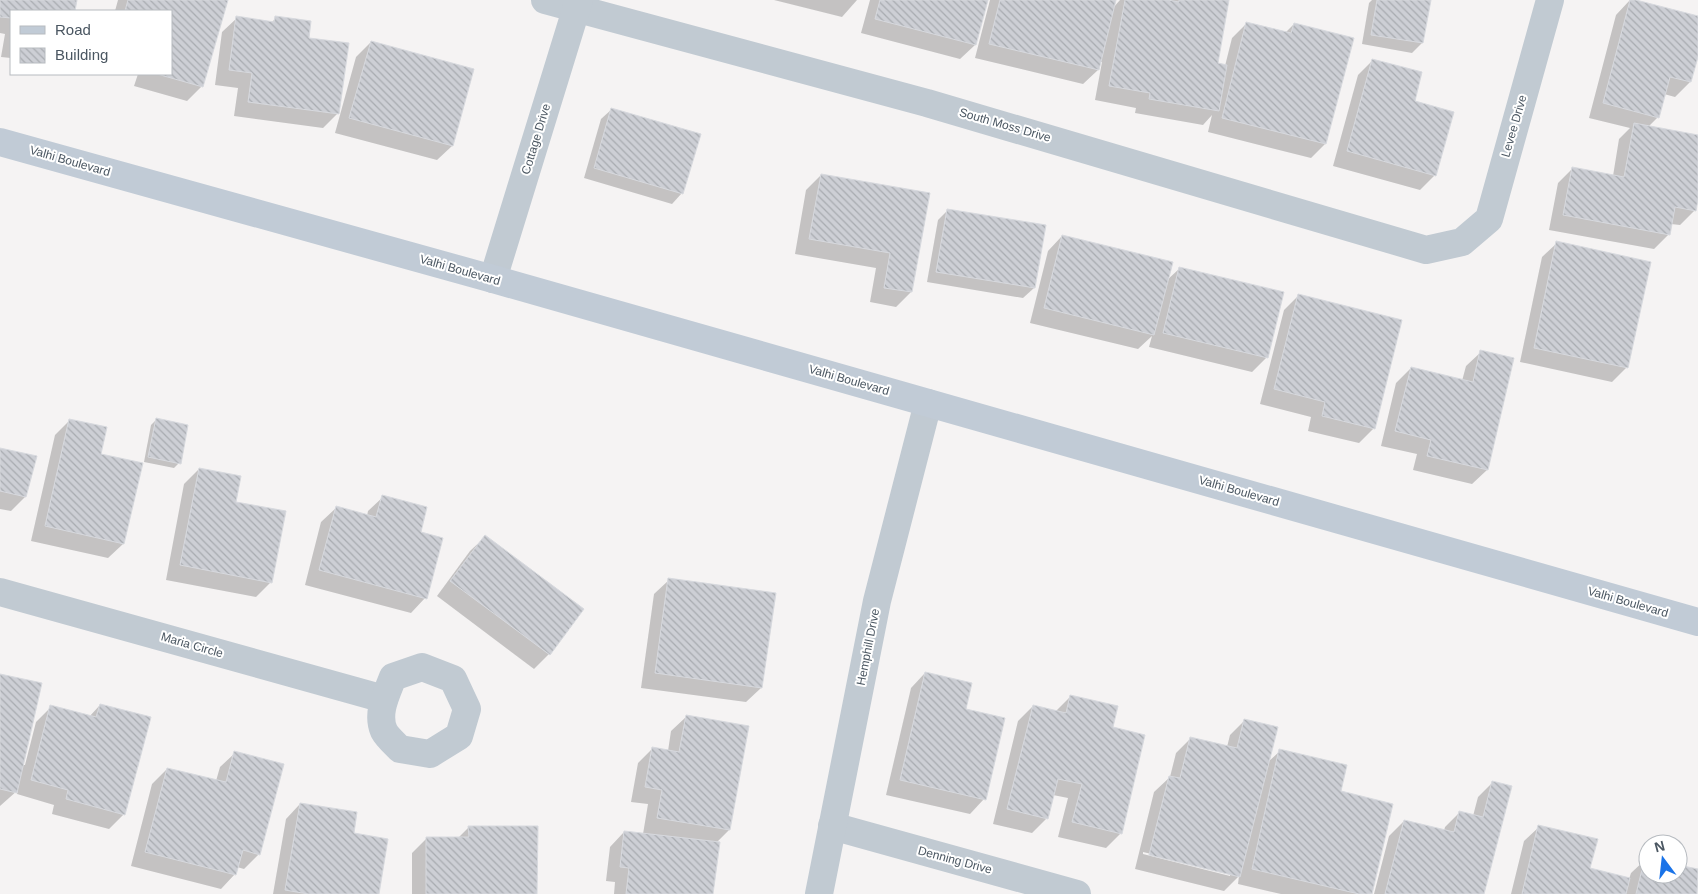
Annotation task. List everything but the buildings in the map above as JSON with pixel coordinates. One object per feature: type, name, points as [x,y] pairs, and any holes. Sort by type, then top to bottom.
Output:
[{"type":"street","name":"South Moss Drive","points":[[545,0],[578,4],[928,102],[1426,250],[1462,242]]},
{"type":"street","name":"Levee Drive","points":[[1462,242],[1489,219],[1550,0]]},
{"type":"street","name":"Cottage Drive","points":[[493,279],[578,4]]},
{"type":"street","name":"Valhi Boulevard","points":[[0,142],[493,279],[1698,622]]},
{"type":"street","name":"Hemphill Drive","points":[[819,894],[877,601],[928,402]]},
{"type":"street","name":"Maria Circle","points":[[0,592],[384,699]]},
{"type":"street","name":"Denning Drive","points":[[832,826],[1078,894]]}]
